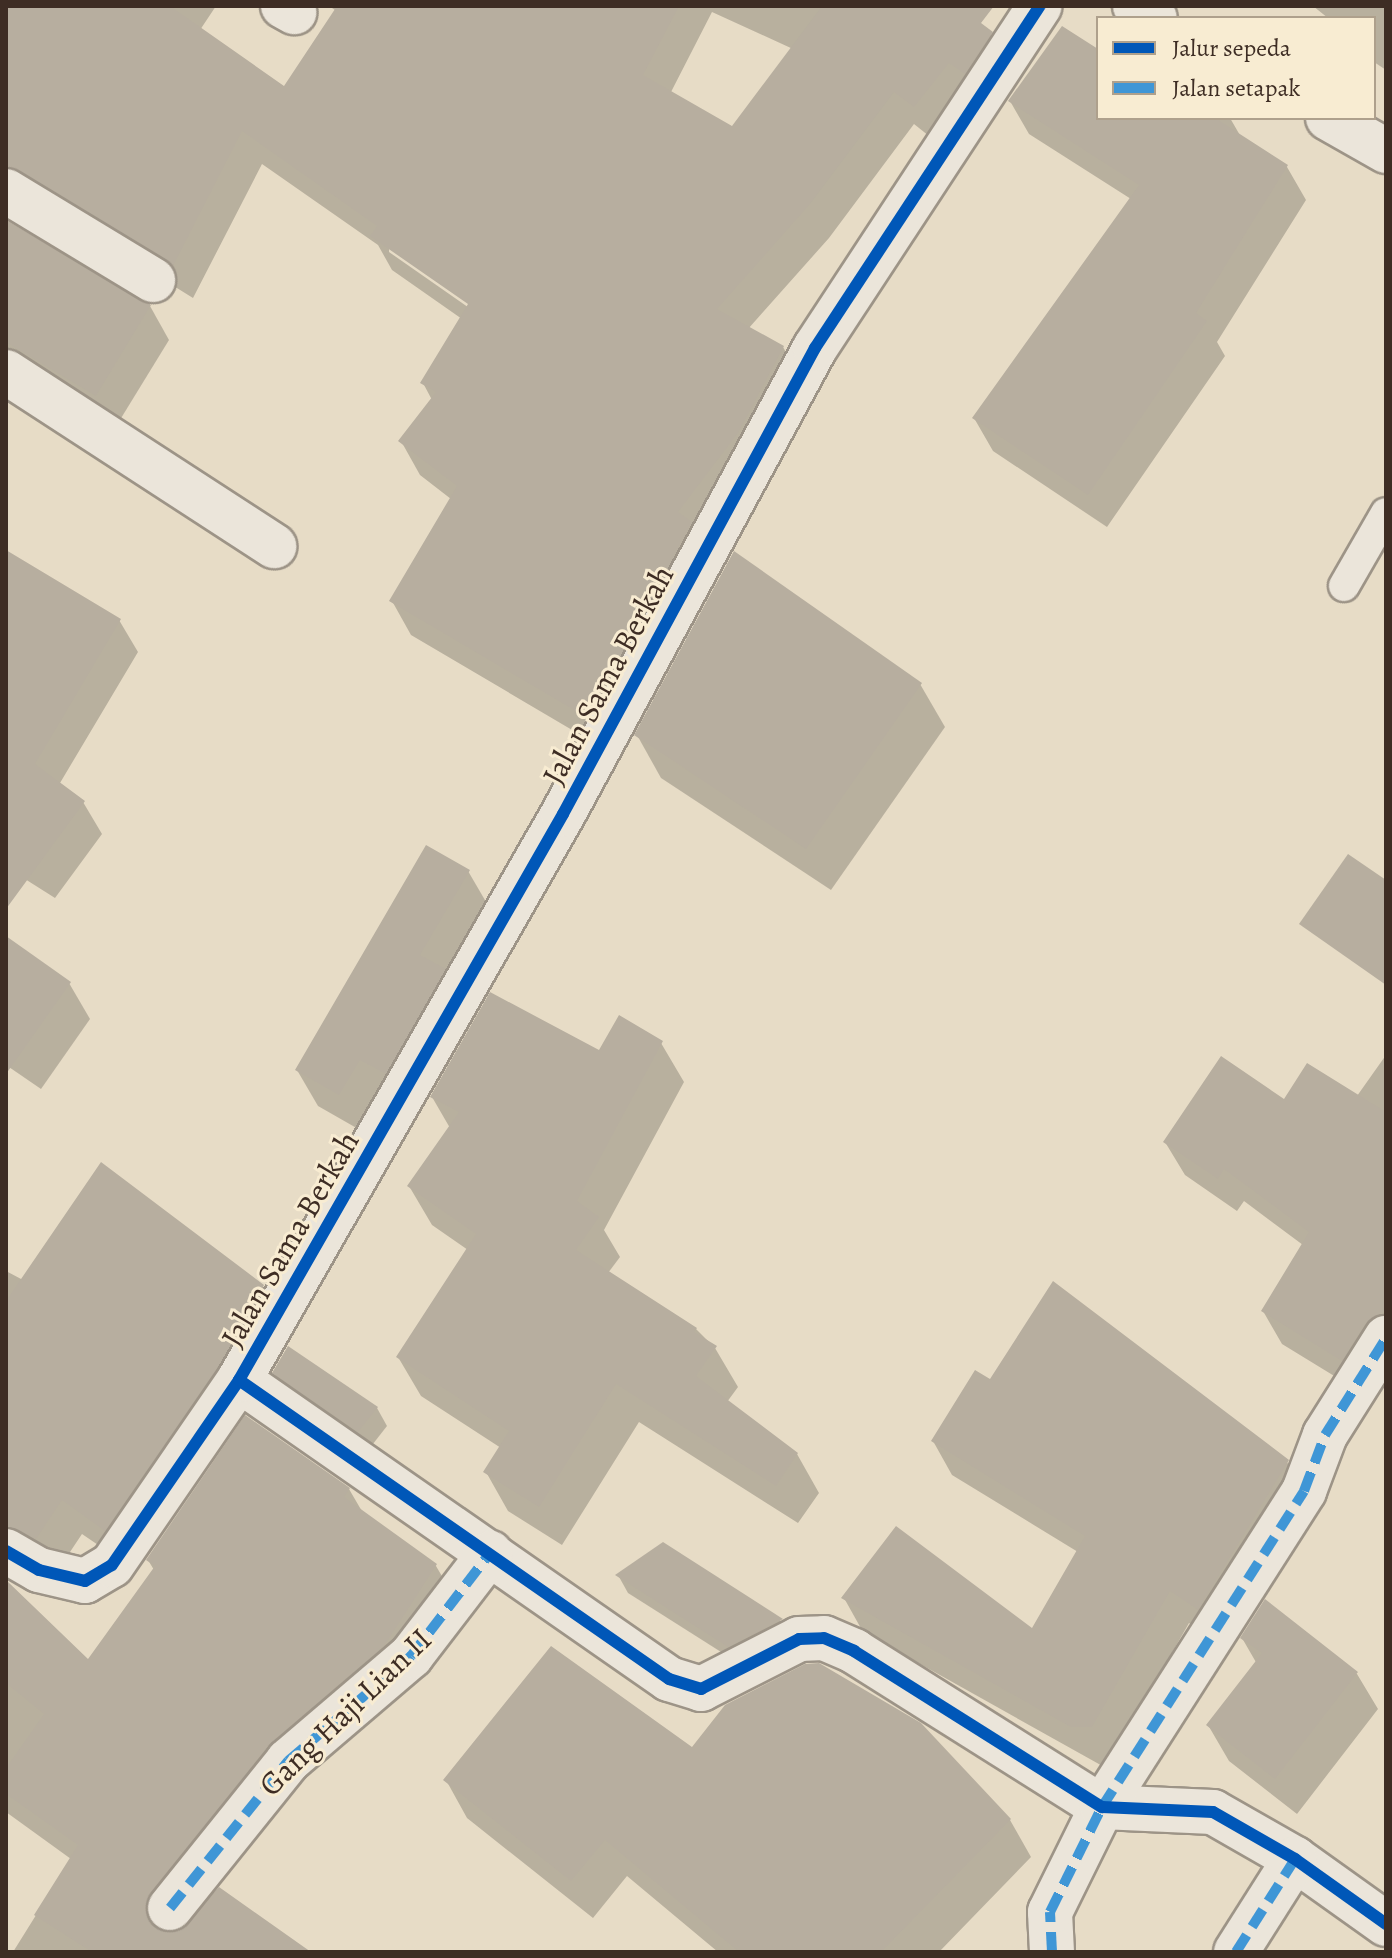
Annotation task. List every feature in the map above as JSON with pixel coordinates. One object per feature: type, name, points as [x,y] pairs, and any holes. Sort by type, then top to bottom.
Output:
[{"type":"street","name":"Jalan Sama Berkah","points":[[6,1551],[39,1570],[85,1581],[112,1565],[239,1380],[563,814],[815,348],[1040,6]]},
{"type":"street","points":[[1332,120],[1386,151]]},
{"type":"street","points":[[6,191],[153,280]]},
{"type":"street","points":[[6,372],[274,546]]},
{"type":"street","points":[[1052,1952],[1050,1912],[1102,1807],[1304,1491],[1325,1435],[1386,1338]]},
{"type":"street","points":[[239,1380],[669,1679],[701,1689],[799,1639],[824,1638],[854,1651],[1102,1807],[1213,1812],[1295,1859],[1386,1924]]},
{"type":"street","name":"Gang Haji Lian II","points":[[170,1908],[288,1761],[411,1656],[490,1553]]},
{"type":"street","points":[[1236,1952],[1295,1859]]},
{"type":"lane","points":[[1344,586],[1386,513]]},
{"type":"building","points":[[6,6],[170,6],[284,86],[337,6],[679,6],[643,75],[732,126],[822,6],[994,6],[981,23],[993,32],[965,74],[949,63],[914,107],[894,92],[810,204],[717,309],[784,346],[738,433],[678,512],[692,522],[593,707],[588,703],[581,714],[389,601],[457,486],[398,441],[436,392],[420,383],[468,304],[370,236],[377,226],[242,131],[173,266],[6,166]]},
{"type":"building","points":[[1062,26],[1096,48],[1096,120],[1218,120],[1288,165],[1196,313],[1207,321],[1088,495],[972,418],[1139,185],[1008,101]]},
{"type":"building","points":[[6,220],[151,305],[96,396],[6,342]]},
{"type":"building","points":[[6,550],[121,619],[35,764],[85,801],[6,909]]},
{"type":"building","points":[[734,551],[922,683],[806,849],[634,735]]},
{"type":"building","points":[[426,845],[470,870],[420,955],[446,969],[386,1074],[360,1060],[339,1095],[295,1070]]},
{"type":"building","points":[[1348,854],[1386,880],[1386,985],[1299,924]]},
{"type":"building","points":[[6,936],[71,982],[6,1074]]},
{"type":"building","points":[[490,992],[599,1050],[619,1015],[663,1041],[577,1201],[599,1217],[576,1250],[697,1328],[694,1332],[717,1346],[696,1376],[798,1453],[776,1486],[616,1384],[539,1507],[483,1472],[509,1431],[396,1357],[476,1234],[407,1186],[459,1112],[430,1097]]},
{"type":"building","points":[[1221,1056],[1284,1099],[1307,1063],[1386,1112],[1386,1309],[1365,1324],[1342,1361],[1261,1311],[1309,1232],[1224,1169],[1218,1179],[1163,1142]]},
{"type":"building","points":[[101,1162],[264,1285],[218,1367],[105,1531],[62,1500],[36,1539],[6,1526],[6,1301]]},
{"type":"building","points":[[1053,1281],[1289,1460],[1198,1610],[1170,1591],[1092,1727],[1071,1727],[841,1598],[896,1526],[1032,1628],[1085,1536],[931,1441],[975,1370],[990,1379]]},
{"type":"building","points":[[288,1346],[378,1407],[358,1432],[272,1373]]},
{"type":"building","points":[[245,1415],[350,1488],[344,1497],[437,1564],[384,1646],[269,1745],[146,1903],[154,1927],[178,1931],[219,1887],[311,1952],[92,1952],[34,1915],[78,1845],[6,1794],[6,1768],[44,1714],[6,1683],[6,1580],[88,1659],[155,1566],[146,1560]]},
{"type":"building","points":[[663,1542],[783,1619],[728,1647],[615,1575]]},
{"type":"building","points":[[1265,1599],[1358,1672],[1275,1779],[1206,1725],[1262,1653],[1240,1638]]},
{"type":"building","points":[[551,1646],[692,1747],[725,1705],[805,1664],[819,1663],[921,1723],[1011,1819],[881,1952],[739,1952],[605,1840],[571,1881],[443,1780]]},
{"type":"marked path","points":[[1052,1952],[1050,1912],[1102,1807],[1304,1491],[1325,1435],[1386,1338]]},
{"type":"marked path","points":[[170,1908],[288,1761],[411,1656],[490,1553]]},
{"type":"marked path","points":[[1236,1952],[1295,1859]]},
{"type":"cycle path","points":[[6,1551],[39,1570],[85,1581],[112,1565],[239,1380],[563,814],[815,348],[1040,6]]},
{"type":"cycle path","points":[[239,1380],[669,1679],[701,1689],[799,1639],[824,1638],[854,1651],[1102,1807],[1213,1812],[1295,1859],[1386,1924]]}]
